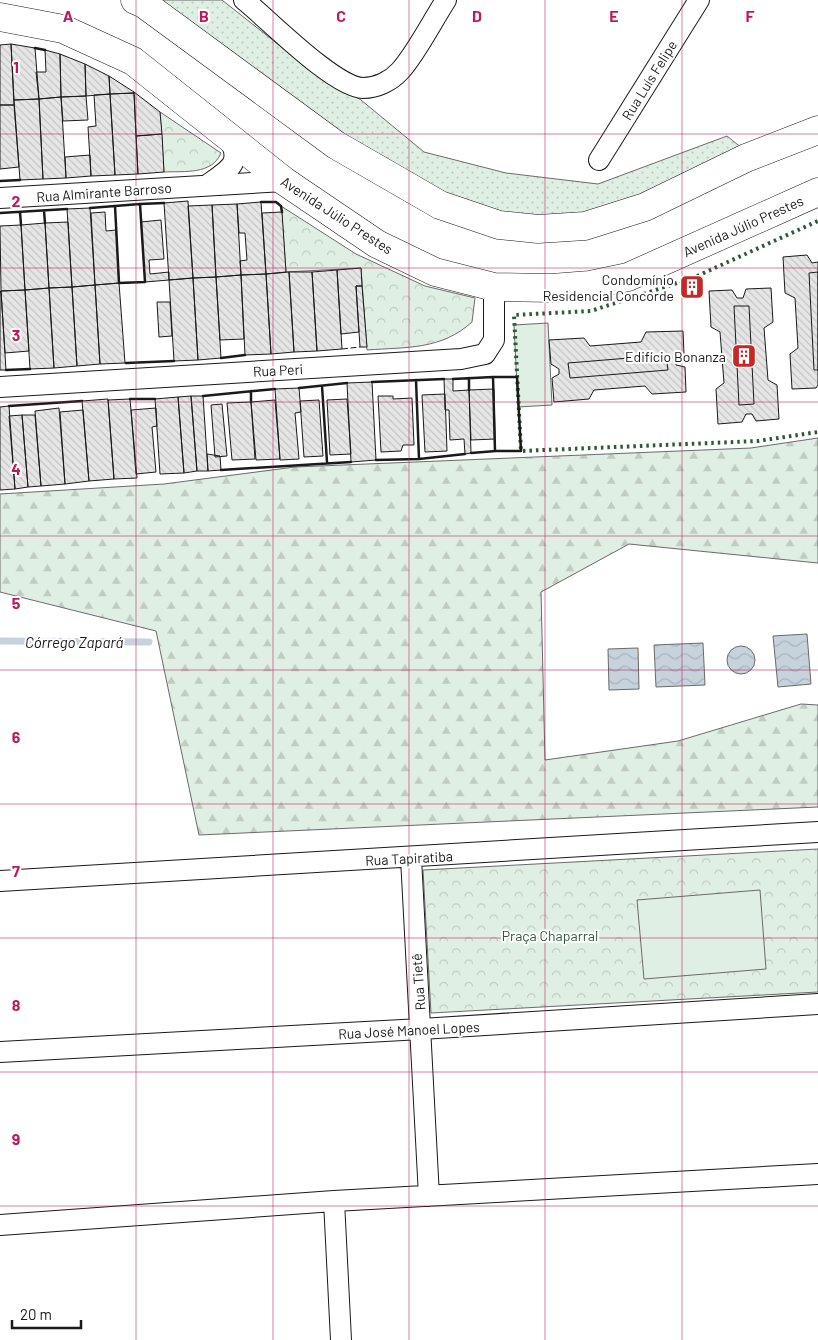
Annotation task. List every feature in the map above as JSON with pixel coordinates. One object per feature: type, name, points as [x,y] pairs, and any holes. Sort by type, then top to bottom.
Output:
[{"type":"main road","points":[[135,0],[144,4],[336,145],[440,205],[499,225],[538,229],[585,226],[645,207],[746,158],[818,130]]},
{"type":"main road","name":"Avenida Júlio Prestes","points":[[0,17],[63,29],[134,61],[284,181],[377,244],[435,272],[494,287],[552,288],[590,285],[628,277],[817,191]]},
{"type":"street","points":[[244,0],[306,54],[339,78],[361,88],[379,86],[400,71],[446,0]]},
{"type":"street","name":"Rua Luís Felipe","points":[[599,160],[699,0]]},
{"type":"street","points":[[207,185],[228,170],[236,160],[235,148],[226,134]]},
{"type":"street","name":"Rua Almirante Barroso","points":[[0,198],[284,181]]},
{"type":"street","name":"Rua Peri","points":[[0,387],[461,359],[485,354],[494,340],[494,287]]},
{"type":"street","name":"Rua Tapiratiba","points":[[0,881],[411,858],[818,832]]},
{"type":"street","name":"Rua Tietê","points":[[411,858],[429,1196]]},
{"type":"street","name":"Rua José Manoel Lopes","points":[[0,1052],[421,1029],[818,1004]]},
{"type":"street","points":[[0,1225],[429,1196],[818,1174]]},
{"type":"street","points":[[334,1202],[341,1340]]},
{"type":"green space","points":[[144,0],[222,0],[289,53],[361,100],[424,152],[506,173],[598,184],[727,136],[748,153],[646,203],[538,225],[439,200]]},
{"type":"green space","points":[[160,112],[221,153],[217,160],[211,165],[197,170],[164,172]]},
{"type":"green space","points":[[281,206],[356,254],[425,286],[475,298],[472,322],[448,338],[436,342],[410,347],[367,350],[361,268],[286,272]]},
{"type":"green space","points":[[548,323],[552,405],[518,407],[514,325]]},
{"type":"green space","points":[[818,438],[818,563],[629,544],[541,592],[545,760],[678,741],[801,704],[818,705],[818,807],[199,835],[156,631],[0,592],[0,494],[164,484],[295,467],[751,448]]},
{"type":"green space","name":"Praça Chaparral","points":[[818,849],[818,992],[431,1013],[423,870]]},
{"type":"green space","points":[[760,890],[766,969],[644,979],[637,900]]},
{"type":"water","points":[[807,634],[811,684],[778,687],[773,636]]},
{"type":"water","points":[[703,643],[705,685],[656,687],[654,645]]},
{"type":"water","points":[[741,646],[751,650],[755,660],[751,670],[741,674],[731,670],[727,660],[731,650]]},
{"type":"water","points":[[638,648],[639,689],[609,690],[608,649]]},
{"type":"building","points":[[11,44],[35,48],[39,99],[14,100]]},
{"type":"building","points":[[11,44],[14,105],[0,105],[0,45]]},
{"type":"building","points":[[45,50],[60,54],[61,97],[39,99],[36,72],[46,72]]},
{"type":"building","points":[[60,54],[85,64],[86,96],[61,97]]},
{"type":"building","points":[[85,64],[109,76],[110,94],[86,96]]},
{"type":"building","points":[[109,76],[134,92],[134,93],[110,94]]},
{"type":"building","points":[[134,92],[160,112],[162,134],[136,136]]},
{"type":"building","points":[[134,93],[138,174],[115,175],[110,94]]},
{"type":"building","points":[[110,94],[115,175],[91,176],[88,127],[96,126],[94,95]]},
{"type":"building","points":[[86,96],[88,120],[63,121],[61,97]]},
{"type":"building","points":[[61,97],[66,178],[43,179],[39,99]]},
{"type":"building","points":[[39,99],[43,179],[20,180],[14,100]]},
{"type":"building","points":[[0,105],[14,105],[19,167],[0,169]]},
{"type":"building","points":[[162,134],[164,172],[138,174],[136,136]]},
{"type":"building","points":[[90,155],[91,176],[66,178],[65,157]]},
{"type":"building","points":[[188,201],[193,278],[169,280],[164,203]]},
{"type":"building","points":[[261,202],[266,274],[241,275],[240,261],[247,260],[245,233],[239,233],[237,204]]},
{"type":"building","points":[[237,204],[241,275],[216,277],[212,205]]},
{"type":"building","points":[[212,205],[216,277],[193,278],[188,206]]},
{"type":"building","points":[[90,208],[95,285],[72,287],[67,209]]},
{"type":"building","points":[[105,212],[106,231],[116,230],[119,283],[95,285],[91,213]]},
{"type":"building","points":[[282,212],[286,272],[266,274],[262,213]]},
{"type":"building","points":[[161,220],[164,259],[149,260],[150,274],[169,272],[169,280],[145,282],[141,222]]},
{"type":"building","points":[[68,222],[72,287],[49,288],[45,223]]},
{"type":"building","points":[[45,223],[49,288],[25,290],[21,225]]},
{"type":"building","points":[[21,225],[25,290],[1,291],[0,226]]},
{"type":"building","points":[[807,255],[812,263],[818,262],[818,385],[816,388],[792,389],[790,354],[798,348],[795,298],[785,293],[783,257]]},
{"type":"building","points":[[361,268],[362,286],[356,286],[359,332],[341,334],[337,270]]},
{"type":"building","points":[[337,270],[342,349],[317,351],[312,272]]},
{"type":"building","points":[[289,272],[294,352],[271,354],[266,274]]},
{"type":"building","points":[[289,272],[312,272],[317,351],[294,352]]},
{"type":"building","points":[[818,272],[818,370],[814,370],[809,273]]},
{"type":"building","points":[[266,274],[271,354],[245,355],[241,275]]},
{"type":"building","points":[[241,275],[244,339],[220,340],[216,277]]},
{"type":"building","name":"Condomínio Residencial Concorde","points":[[699,276],[703,293],[685,297],[680,282]]},
{"type":"building","points":[[216,277],[221,358],[198,360],[193,278]]},
{"type":"building","points":[[193,278],[198,360],[174,361],[169,280]]},
{"type":"building","points":[[119,283],[125,363],[100,364],[95,285]]},
{"type":"building","points":[[95,285],[100,364],[77,366],[72,287]]},
{"type":"building","points":[[356,286],[362,286],[367,347],[360,347]]},
{"type":"building","points":[[72,287],[77,366],[54,368],[49,288]]},
{"type":"building","points":[[49,288],[54,368],[30,369],[25,290]]},
{"type":"building","name":"Edifício Bonanza","points":[[771,288],[773,322],[764,328],[768,380],[777,385],[779,419],[756,421],[752,414],[746,414],[742,422],[718,424],[716,389],[724,383],[720,332],[711,327],[709,291],[732,290],[737,298],[743,298],[746,289]]},
{"type":"building","points":[[25,290],[29,351],[5,353],[1,291]]},
{"type":"building","points":[[1,291],[6,370],[0,370]]},
{"type":"building","points":[[157,302],[170,302],[172,336],[159,337]]},
{"type":"building","points":[[734,306],[749,306],[754,404],[739,405]]},
{"type":"building","points":[[683,331],[684,354],[676,359],[676,365],[685,367],[686,392],[652,394],[645,386],[594,390],[589,399],[554,402],[552,378],[559,374],[559,369],[551,364],[549,340],[584,338],[590,346],[641,342],[646,332]]},
{"type":"building","points":[[666,355],[668,370],[570,378],[568,363]]},
{"type":"building","points":[[444,379],[453,379],[453,391],[469,390],[471,453],[465,454],[464,439],[450,440],[449,410],[445,410]]},
{"type":"building","points":[[372,382],[376,460],[351,462],[347,383]]},
{"type":"building","points":[[299,388],[301,412],[295,413],[299,459],[280,460],[275,389]]},
{"type":"building","points":[[494,389],[495,439],[471,440],[469,390]]},
{"type":"building","points":[[445,394],[447,451],[425,452],[422,395]]},
{"type":"building","points":[[191,396],[203,396],[208,471],[197,471]]},
{"type":"building","points":[[191,396],[197,471],[184,473],[178,397]]},
{"type":"building","points":[[378,396],[393,396],[393,399],[412,398],[414,445],[403,445],[401,451],[381,452]]},
{"type":"building","points":[[178,397],[184,473],[160,474],[155,399]]},
{"type":"building","points":[[108,399],[114,479],[89,481],[82,401]]},
{"type":"building","points":[[130,399],[137,478],[114,479],[108,400]]},
{"type":"building","points":[[347,399],[351,454],[330,455],[327,400]]},
{"type":"building","points":[[275,400],[280,459],[256,460],[251,402]]},
{"type":"building","points":[[319,400],[323,456],[304,457],[300,401]]},
{"type":"building","points":[[251,402],[255,459],[232,460],[227,403]]},
{"type":"building","points":[[222,404],[227,456],[215,457],[211,405]]},
{"type":"building","points":[[9,406],[15,489],[0,490],[0,407]]},
{"type":"building","points":[[59,408],[65,484],[41,486],[35,411]]},
{"type":"building","points":[[156,408],[157,426],[152,427],[156,472],[136,474],[131,410]]},
{"type":"building","points":[[83,410],[89,481],[65,484],[60,412]]},
{"type":"building","points":[[22,415],[35,415],[41,486],[28,487]]},
{"type":"building","points":[[22,415],[28,487],[15,489],[9,416]]},
{"type":"building","points":[[207,454],[220,456],[221,470],[208,471]]},
{"type":"waterway","name":"Córrego Zapará","points":[[0,641],[149,642]]},
{"type":"hedge","points":[[697,276],[818,221]]},
{"type":"hedge","points":[[683,281],[591,311],[514,315],[521,451],[758,441],[818,432]]},
{"type":"fence","points":[[342,349],[360,347]]},
{"type":"wall","points":[[35,48],[45,50]]},
{"type":"wall","points":[[0,181],[20,180]]},
{"type":"wall","points":[[261,202],[276,202],[281,206],[282,212]]},
{"type":"wall","points":[[140,204],[164,203]]},
{"type":"wall","points":[[140,204],[145,282],[119,283],[115,206],[140,204]]},
{"type":"wall","points":[[90,208],[115,206]]},
{"type":"wall","points":[[0,213],[67,209]]},
{"type":"wall","points":[[44,211],[45,223]]},
{"type":"wall","points":[[20,212],[21,225]]},
{"type":"wall","points":[[221,358],[245,355]]},
{"type":"wall","points":[[126,363],[174,361]]},
{"type":"wall","points":[[6,370],[30,369]]},
{"type":"wall","points":[[493,377],[517,377],[521,451],[495,451],[493,377]]},
{"type":"wall","points":[[453,379],[493,377]]},
{"type":"wall","points":[[469,378],[469,390]]},
{"type":"wall","points":[[372,382],[444,379]]},
{"type":"wall","points":[[416,380],[419,459]]},
{"type":"wall","points":[[299,388],[347,383]]},
{"type":"wall","points":[[322,386],[327,462]]},
{"type":"wall","points":[[203,396],[275,389]]},
{"type":"wall","points":[[251,391],[251,402]]},
{"type":"wall","points":[[130,399],[155,399]]},
{"type":"wall","points":[[9,406],[82,401]]},
{"type":"wall","points":[[471,453],[496,451]]},
{"type":"wall","points":[[376,460],[419,459],[465,454]]},
{"type":"wall","points":[[221,470],[351,462]]},
{"type":"place","name":"Condomínio Residencial Concorde","points":[[692,287]]},
{"type":"place","name":"Edifício Bonanza","points":[[744,356]]}]
